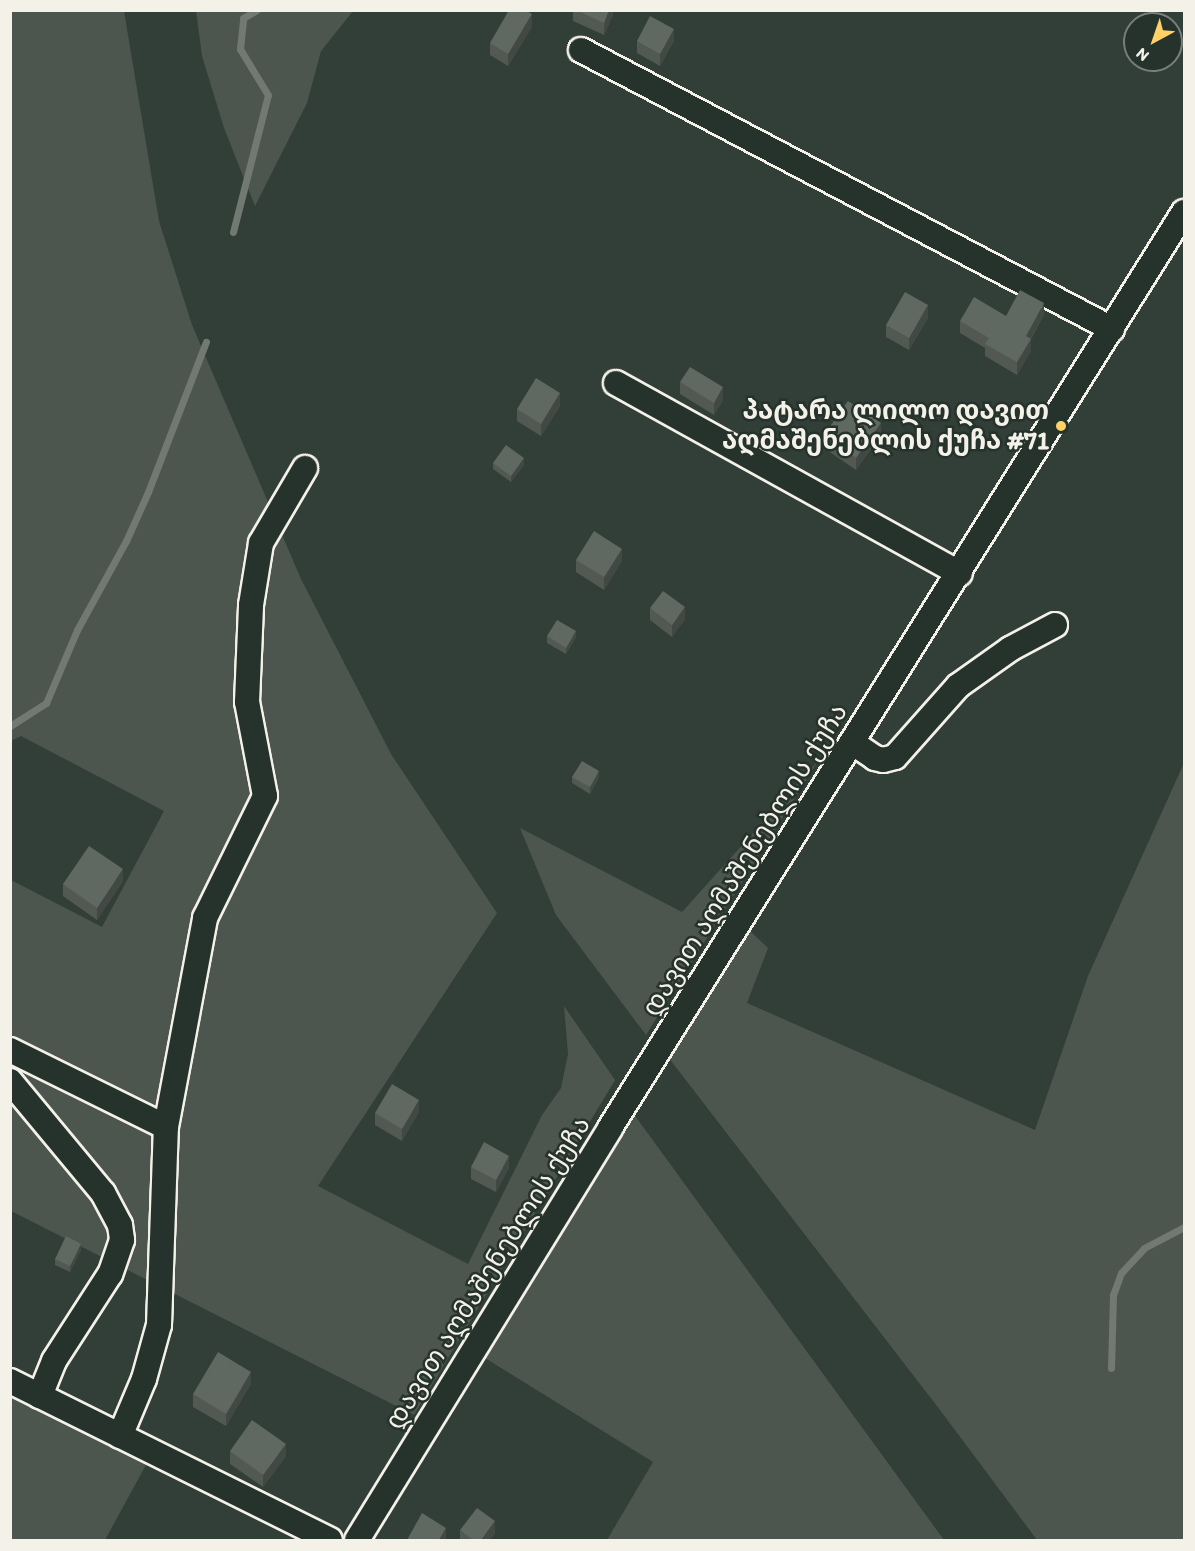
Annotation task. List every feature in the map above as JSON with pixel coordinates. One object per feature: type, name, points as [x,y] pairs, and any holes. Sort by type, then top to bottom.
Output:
[{"type":"street","points":[[581,50],[1112,329]]},
{"type":"street","name":"დავით აღმაშენებლის ქუჩა","points":[[357,1540],[616,1118],[960,574],[1185,212]]},
{"type":"street","points":[[616,382],[960,574]]},
{"type":"street","points":[[120,1436],[144,1379],[159,1325],[166,1127],[205,918],[265,796],[247,702],[251,605],[261,543],[305,468]]},
{"type":"street","points":[[853,743],[875,758],[884,760],[895,757],[958,686],[1010,649],[1055,625]]},
{"type":"street","points":[[10,1050],[166,1127]]},
{"type":"street","points":[[10,1081],[103,1193],[120,1226],[122,1240],[110,1274],[54,1361],[40,1396]]},
{"type":"street","points":[[10,1381],[330,1540]]},
{"type":"shaded area","points":[[11,11],[124,11],[159,221],[192,325],[301,579],[391,754],[497,913],[318,1186],[468,1264],[542,1115],[561,1088],[568,1054],[564,1006],[615,1080],[414,1415],[11,1211],[11,880],[102,927],[164,811],[21,736],[11,741]]},
{"type":"shaded area","points":[[196,11],[353,11],[321,51],[307,103],[255,206],[224,128],[202,56]]},
{"type":"shaded area","points":[[818,761],[646,1035],[556,915],[520,828],[682,912]]},
{"type":"shaded area","points":[[1184,763],[1184,1540],[1037,1540],[940,1410],[668,1057],[748,929],[768,948],[747,1003],[1035,1130],[1088,976]]},
{"type":"shaded area","points":[[633,1113],[944,1540],[607,1540],[653,1462],[485,1358]]},
{"type":"shaded area","points":[[10,1394],[147,1463],[105,1540],[11,1540]]},
{"type":"building","points":[[509,10],[525,10],[532,14],[508,54],[490,43]]},
{"type":"building","points":[[576,10],[609,10],[604,23]]},
{"type":"building","points":[[650,16],[674,29],[660,54],[637,41]]},
{"type":"building","points":[[1020,290],[1044,303],[1026,336],[1031,339],[1017,362],[985,344],[989,338],[960,321],[974,297],[1006,316]]},
{"type":"building","points":[[905,292],[928,305],[909,338],[886,325]]},
{"type":"building","points":[[690,367],[723,387],[714,403],[680,382]]},
{"type":"building","points":[[536,378],[560,393],[541,424],[517,409]]},
{"type":"building","points":[[848,401],[881,423],[856,458],[824,435]]},
{"type":"building","points":[[506,445],[524,458],[511,476],[493,463]]},
{"type":"building","points":[[594,531],[622,549],[604,577],[576,560]]},
{"type":"building","points":[[663,591],[685,607],[672,625],[650,608]]},
{"type":"building","points":[[557,620],[576,631],[566,648],[547,636]]},
{"type":"building","points":[[582,761],[599,771],[590,787],[572,777]]},
{"type":"building","points":[[89,846],[123,869],[97,908],[63,884]]},
{"type":"building","points":[[392,1084],[419,1100],[402,1129],[375,1113]]},
{"type":"building","points":[[484,1142],[509,1156],[496,1180],[471,1167]]},
{"type":"building","points":[[66,1236],[81,1244],[70,1266],[55,1259]]},
{"type":"building","points":[[218,1352],[251,1372],[226,1414],[193,1394]]},
{"type":"building","points":[[252,1420],[286,1444],[263,1475],[230,1451]]},
{"type":"building","points":[[477,1508],[495,1521],[481,1540],[473,1540],[460,1530]]},
{"type":"building","points":[[422,1513],[446,1528],[439,1540],[407,1540]]},
{"type":"waterway","points":[[233,232],[268,95],[240,49],[243,18],[257,10]]},
{"type":"waterway","points":[[10,726],[46,703],[77,630],[126,541],[148,492],[206,342]]},
{"type":"waterway","points":[[1111,1368],[1113,1295],[1121,1273],[1144,1248],[1184,1227]]},
{"type":"place","name":"პატარა ლილო დავით აღმაშენებლის ქუჩა #71","points":[[1061,426]]}]
